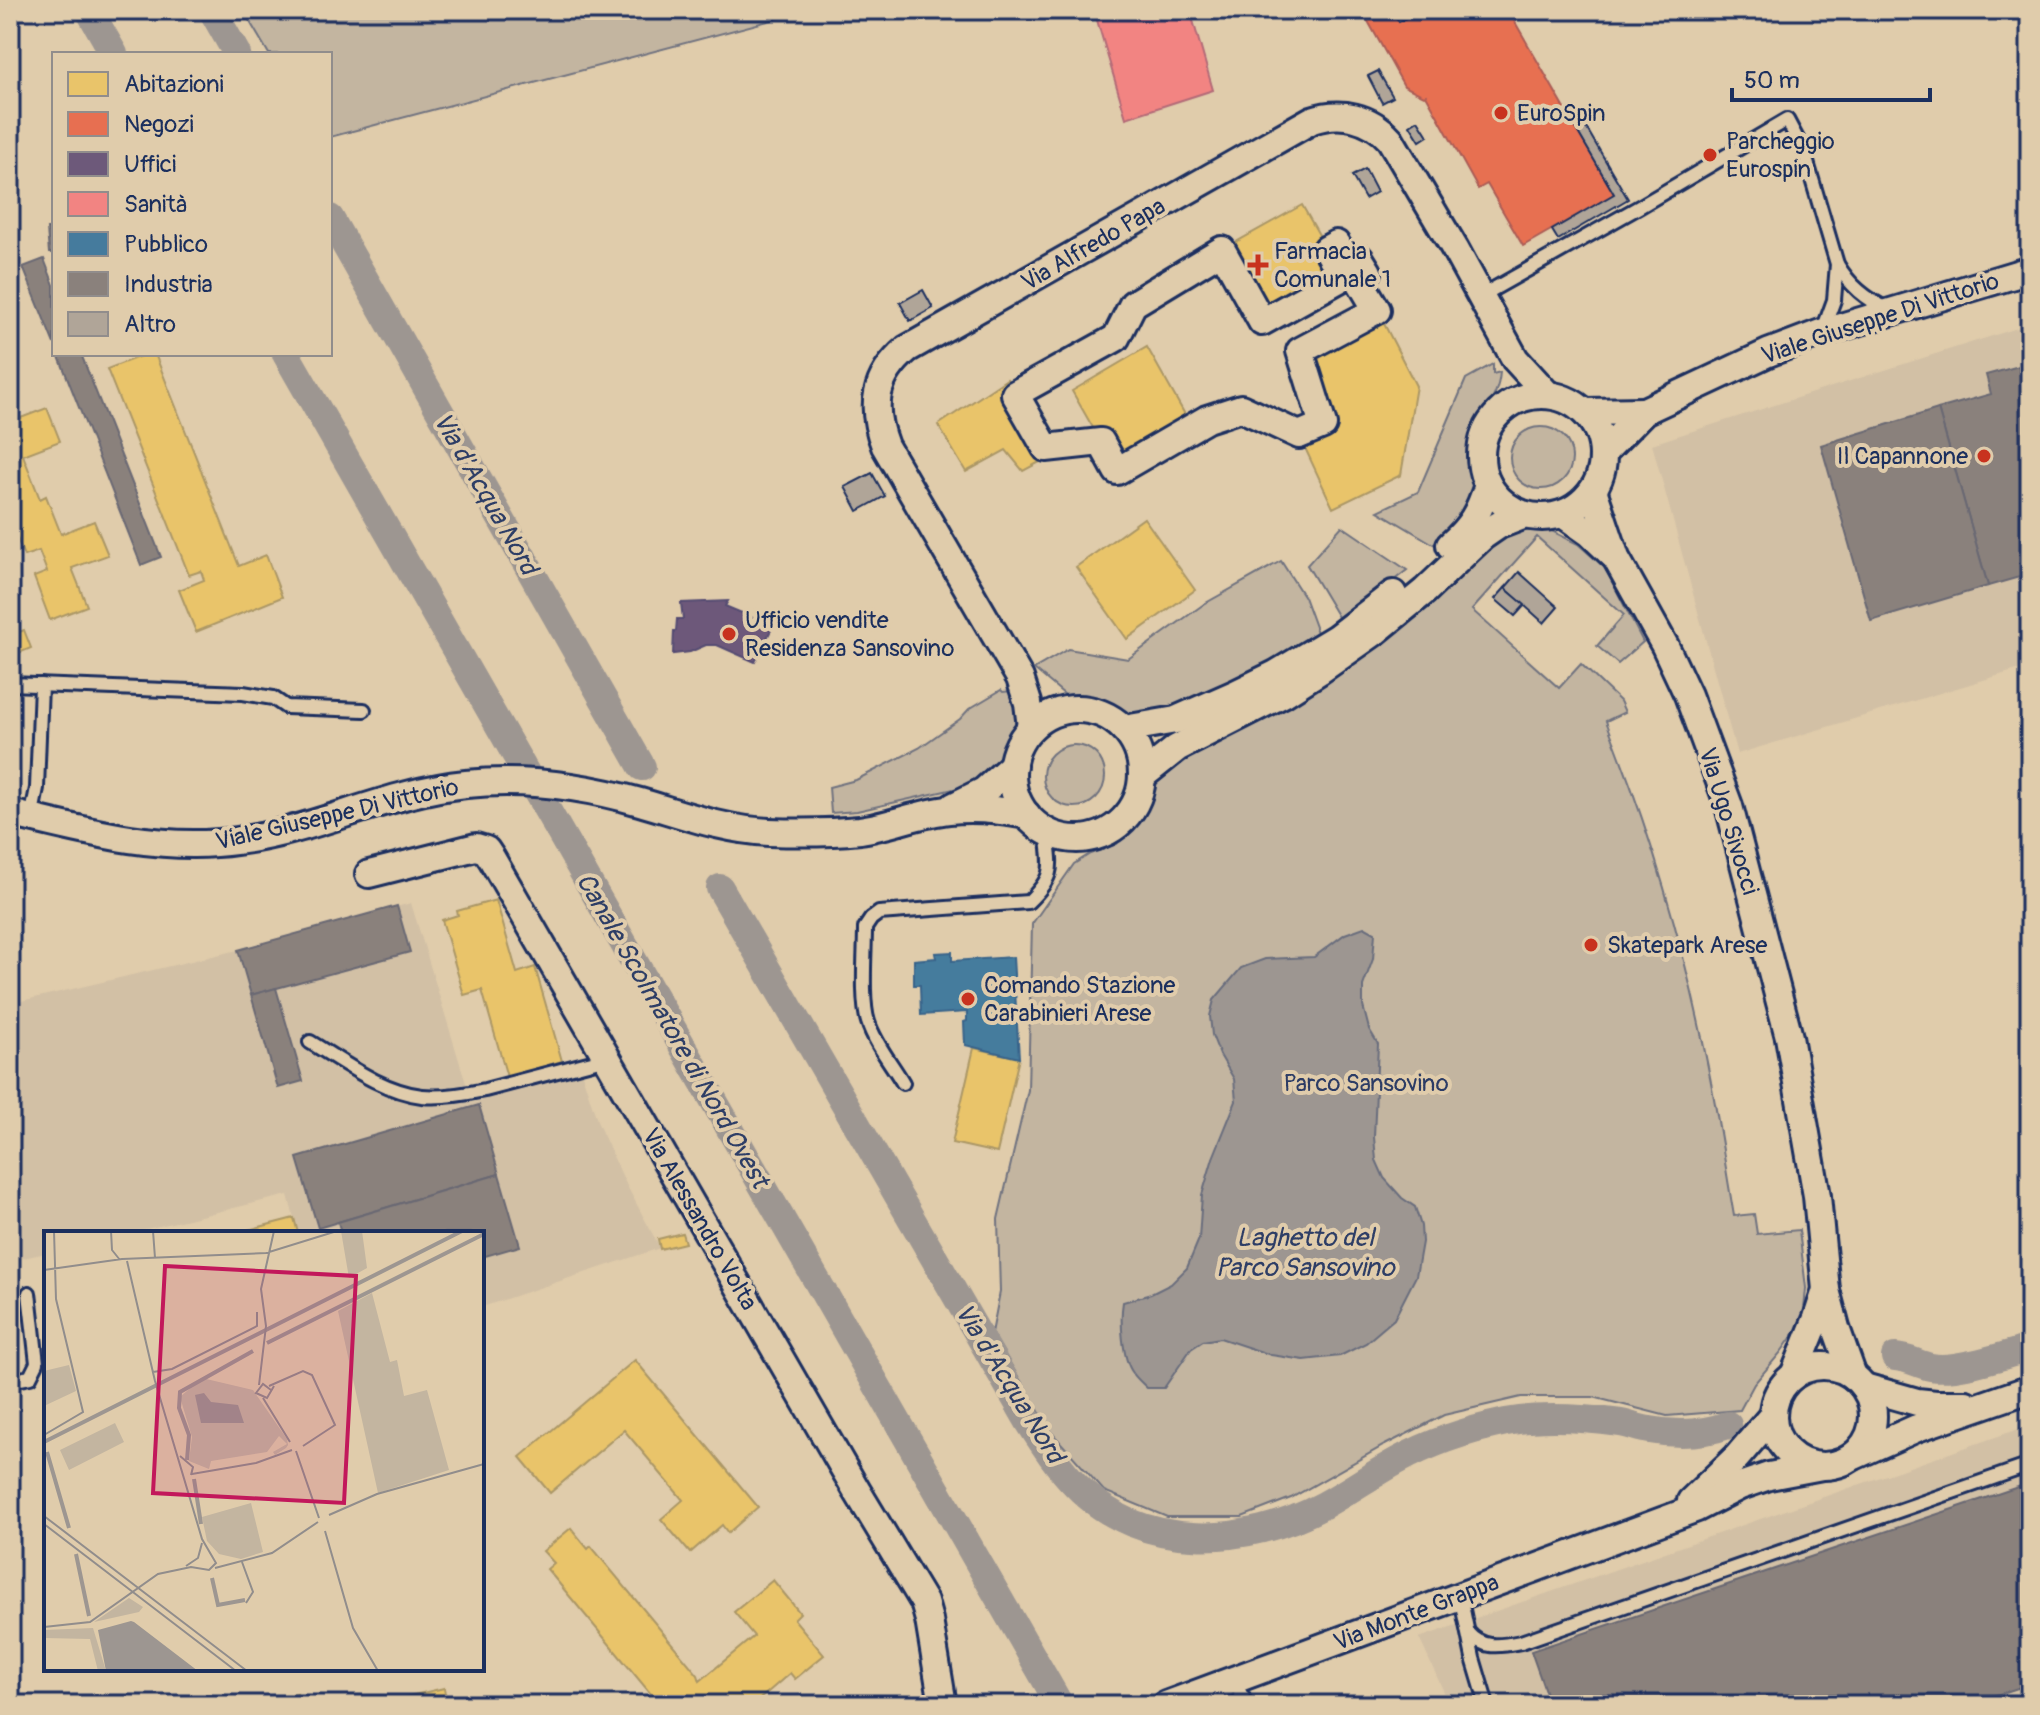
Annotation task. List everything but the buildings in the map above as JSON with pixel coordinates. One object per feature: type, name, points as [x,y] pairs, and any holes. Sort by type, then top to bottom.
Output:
[{"type":"street","name":"Via Alfredo Papa","points":[[1031,727],[1020,678],[885,446],[878,427],[876,412],[880,383],[895,359],[907,349],[1312,120],[1350,116],[1375,125],[1390,139],[1515,359],[1548,395]]},
{"type":"street","points":[[1336,244],[1348,265],[1360,259],[1368,272],[1361,283],[1377,310],[1300,351],[1323,425],[1299,435],[1241,408],[1207,419],[1117,471],[1101,442],[1046,448],[1015,394],[1116,338],[1133,304],[1222,250],[1262,322],[1343,277],[1327,249],[1336,244]]},
{"type":"street","name":"Viale Giuseppe Di Vittorio","points":[[1603,453],[1644,411],[1768,353],[1821,333],[2030,270]]},
{"type":"street","points":[[1511,402],[1515,359]]},
{"type":"street","points":[[1548,395],[1573,402],[1595,424],[1601,438],[1603,466],[1593,490],[1574,508],[1546,517],[1525,515],[1499,499],[1488,485],[1482,467],[1481,448],[1487,429],[1498,413],[1511,402],[1528,396],[1548,395]]},
{"type":"street","name":"Viale Giuseppe Di Vittorio","points":[[1585,412],[1644,411]]},
{"type":"street","points":[[1124,729],[1176,720],[1206,708],[1276,674],[1336,638],[1379,606],[1464,532],[1473,522],[1488,485]]},
{"type":"street","name":"Via Ugo Sivocci","points":[[1593,490],[1616,558],[1652,620],[1683,683],[1729,806],[1789,1037],[1817,1196],[1826,1290],[1836,1328],[1858,1381]]},
{"type":"street","name":"Via Ugo Sivocci","points":[[1563,514],[1590,533],[1616,558]]},
{"type":"street","points":[[1142,776],[1177,748],[1283,694],[1332,662],[1425,591],[1483,536],[1499,525],[1525,515]]},
{"type":"street","name":"Via Alfredo Papa","points":[[1020,678],[1063,710]]},
{"type":"street","points":[[1085,709],[1106,715],[1124,729],[1134,743],[1142,776],[1133,807],[1123,820],[1110,830],[1078,839],[1062,837],[1037,823],[1018,800],[1013,783],[1013,765],[1019,745],[1031,727],[1045,716],[1063,710],[1085,709]]},
{"type":"street","name":"Viale Giuseppe Di Vittorio","points":[[947,810],[984,791],[1013,765]]},
{"type":"street","name":"Viale Giuseppe Di Vittorio","points":[[20,816],[158,843],[201,845],[268,835],[430,789],[494,783],[567,785],[702,821],[766,832],[862,830],[947,810],[992,809],[1037,823]]},
{"type":"street","name":"Via Alessandro Volta","points":[[369,874],[476,847],[486,850],[924,1602],[943,1705]]},
{"type":"street","name":"Via Ugo Sivocci","points":[[1794,1375],[1826,1290]]},
{"type":"street","points":[[1985,1404],[1917,1402],[1858,1381],[1839,1368],[1823,1365],[1808,1368],[1785,1382],[1773,1415],[1782,1445],[1806,1463],[1822,1466],[1837,1464],[1917,1428],[2030,1389]]},
{"type":"street","points":[[1852,1457],[1863,1446],[1873,1417],[1871,1401],[1858,1381]]},
{"type":"street","name":"Via Monte Grappa","points":[[1665,1518],[1714,1480],[1773,1415]]},
{"type":"street","name":"Via Monte Grappa","points":[[1166,1705],[1697,1508],[1740,1486],[1769,1476],[1822,1466]]},
{"type":"lane","points":[[1481,296],[1787,120],[1804,152],[1837,264],[1857,291],[1892,311]]},
{"type":"lane","points":[[1821,333],[1834,300],[1837,264]]},
{"type":"lane","points":[[10,684],[243,693],[273,698],[286,707],[364,710]]},
{"type":"lane","points":[[20,816],[37,788],[41,685]]},
{"type":"lane","points":[[903,1083],[874,1036],[868,1020],[865,928],[879,913],[1028,902],[1044,887],[1051,869],[1037,823]]},
{"type":"lane","points":[[310,1042],[383,1085],[423,1096],[485,1090],[607,1058]]},
{"type":"lane","points":[[10,1381],[30,1377],[41,1362],[29,1293]]},
{"type":"lane","points":[[1468,1632],[1485,1645],[1498,1647],[1521,1642],[2030,1465]]},
{"type":"lane","points":[[1460,1595],[1487,1705]]},
{"type":"lane","points":[[1233,1680],[1247,1705]]},
{"type":"shaded area","points":[[2030,324],[2030,666],[1737,754],[1652,444]]},
{"type":"shaded area","points":[[411,903],[472,1103],[582,1074],[599,1126],[660,1248],[484,1306],[484,1231],[297,1231],[288,1195],[138,1231],[44,1231],[44,1253],[10,1261],[10,994],[13,1003],[238,950]]},
{"type":"shaded area","points":[[2030,1425],[2030,1705],[1450,1705],[1419,1638]]},
{"type":"green space","points":[[243,10],[810,10],[332,136],[332,52],[268,52]]},
{"type":"green space","points":[[1493,364],[1493,374],[1500,372],[1499,382],[1471,445],[1471,498],[1456,523],[1435,545],[1378,511],[1418,492],[1466,379]]},
{"type":"green space","points":[[1541,427],[1563,436],[1572,458],[1563,480],[1541,489],[1519,480],[1510,458],[1519,436]]},
{"type":"green space","points":[[1342,526],[1407,570],[1341,622],[1307,565]]},
{"type":"green space","name":"Parco Sansovino","points":[[1522,531],[1552,531],[1578,544],[1605,568],[1643,642],[1618,664],[1597,646],[1624,615],[1537,537],[1472,610],[1559,688],[1581,664],[1620,701],[1625,712],[1606,721],[1653,851],[1679,942],[1710,1077],[1734,1216],[1754,1214],[1757,1234],[1799,1230],[1806,1288],[1803,1321],[1754,1384],[1740,1410],[1667,1416],[1593,1397],[1521,1397],[1444,1415],[1291,1498],[1242,1517],[1167,1517],[1104,1491],[1052,1433],[992,1333],[1000,1292],[998,1219],[1028,1090],[1032,924],[1074,864],[1117,844],[1138,817],[1156,780],[1165,769],[1498,537]]},
{"type":"green space","points":[[1281,561],[1304,597],[1319,638],[1180,710],[1135,717],[1100,709],[1070,699],[1034,669],[1068,649],[1128,659],[1204,604]]},
{"type":"green space","points":[[1001,690],[1011,691],[1016,717],[1014,734],[1002,758],[991,770],[967,786],[857,811],[831,813],[829,787],[856,780],[919,748],[969,709]]},
{"type":"green space","points":[[1074,745],[1096,754],[1105,776],[1096,798],[1074,807],[1052,798],[1043,776],[1052,754]]},
{"type":"water","name":"Laghetto del Parco Sansovino","points":[[1364,927],[1375,933],[1373,959],[1363,986],[1363,1006],[1369,1029],[1378,1044],[1376,1160],[1384,1178],[1415,1207],[1422,1242],[1416,1276],[1394,1319],[1366,1343],[1340,1356],[1304,1360],[1271,1355],[1220,1338],[1203,1341],[1191,1349],[1164,1388],[1147,1388],[1134,1375],[1126,1358],[1123,1302],[1171,1284],[1187,1268],[1199,1239],[1202,1195],[1236,1101],[1234,1079],[1212,1035],[1210,1016],[1214,1000],[1241,968],[1265,959],[1314,957],[1345,934]]},
{"type":"waterway","name":"Canale Scolmatore di Nord Ovest","points":[[89,10],[113,52]]},
{"type":"waterway","name":"Via d'Acqua Nord","points":[[212,10],[236,52]]},
{"type":"waterway","name":"Via d'Acqua Nord","points":[[332,222],[642,767]]},
{"type":"waterway","name":"Canale Scolmatore di Nord Ovest","points":[[287,356],[1060,1705]]},
{"type":"waterway","name":"Via d'Acqua Nord","points":[[720,888],[1034,1430],[1076,1485],[1102,1507],[1131,1523],[1163,1532],[1196,1536],[1229,1535],[1262,1529],[1324,1505],[1423,1448],[1506,1422],[1534,1418],[1578,1419],[1680,1433],[1728,1425]]},
{"type":"waterway","name":"Via d'Acqua Nord","points":[[1895,1357],[1941,1368],[1980,1362],[2030,1348]]},
{"type":"place","name":"EuroSpin","points":[[1501,113]]},
{"type":"place","name":"Parcheggio Eurospin","points":[[1710,155]]},
{"type":"place","name":"Farmacia Comunale 1","points":[[1258,265]]},
{"type":"place","name":"Il Capannone","points":[[1984,456]]},
{"type":"place","name":"Ufficio vendite Residenza Sansovino","points":[[729,634]]},
{"type":"place","name":"Skatepark Arese","points":[[1591,945]]},
{"type":"place","name":"Comando Stazione Carabinieri Arese","points":[[968,999]]}]
